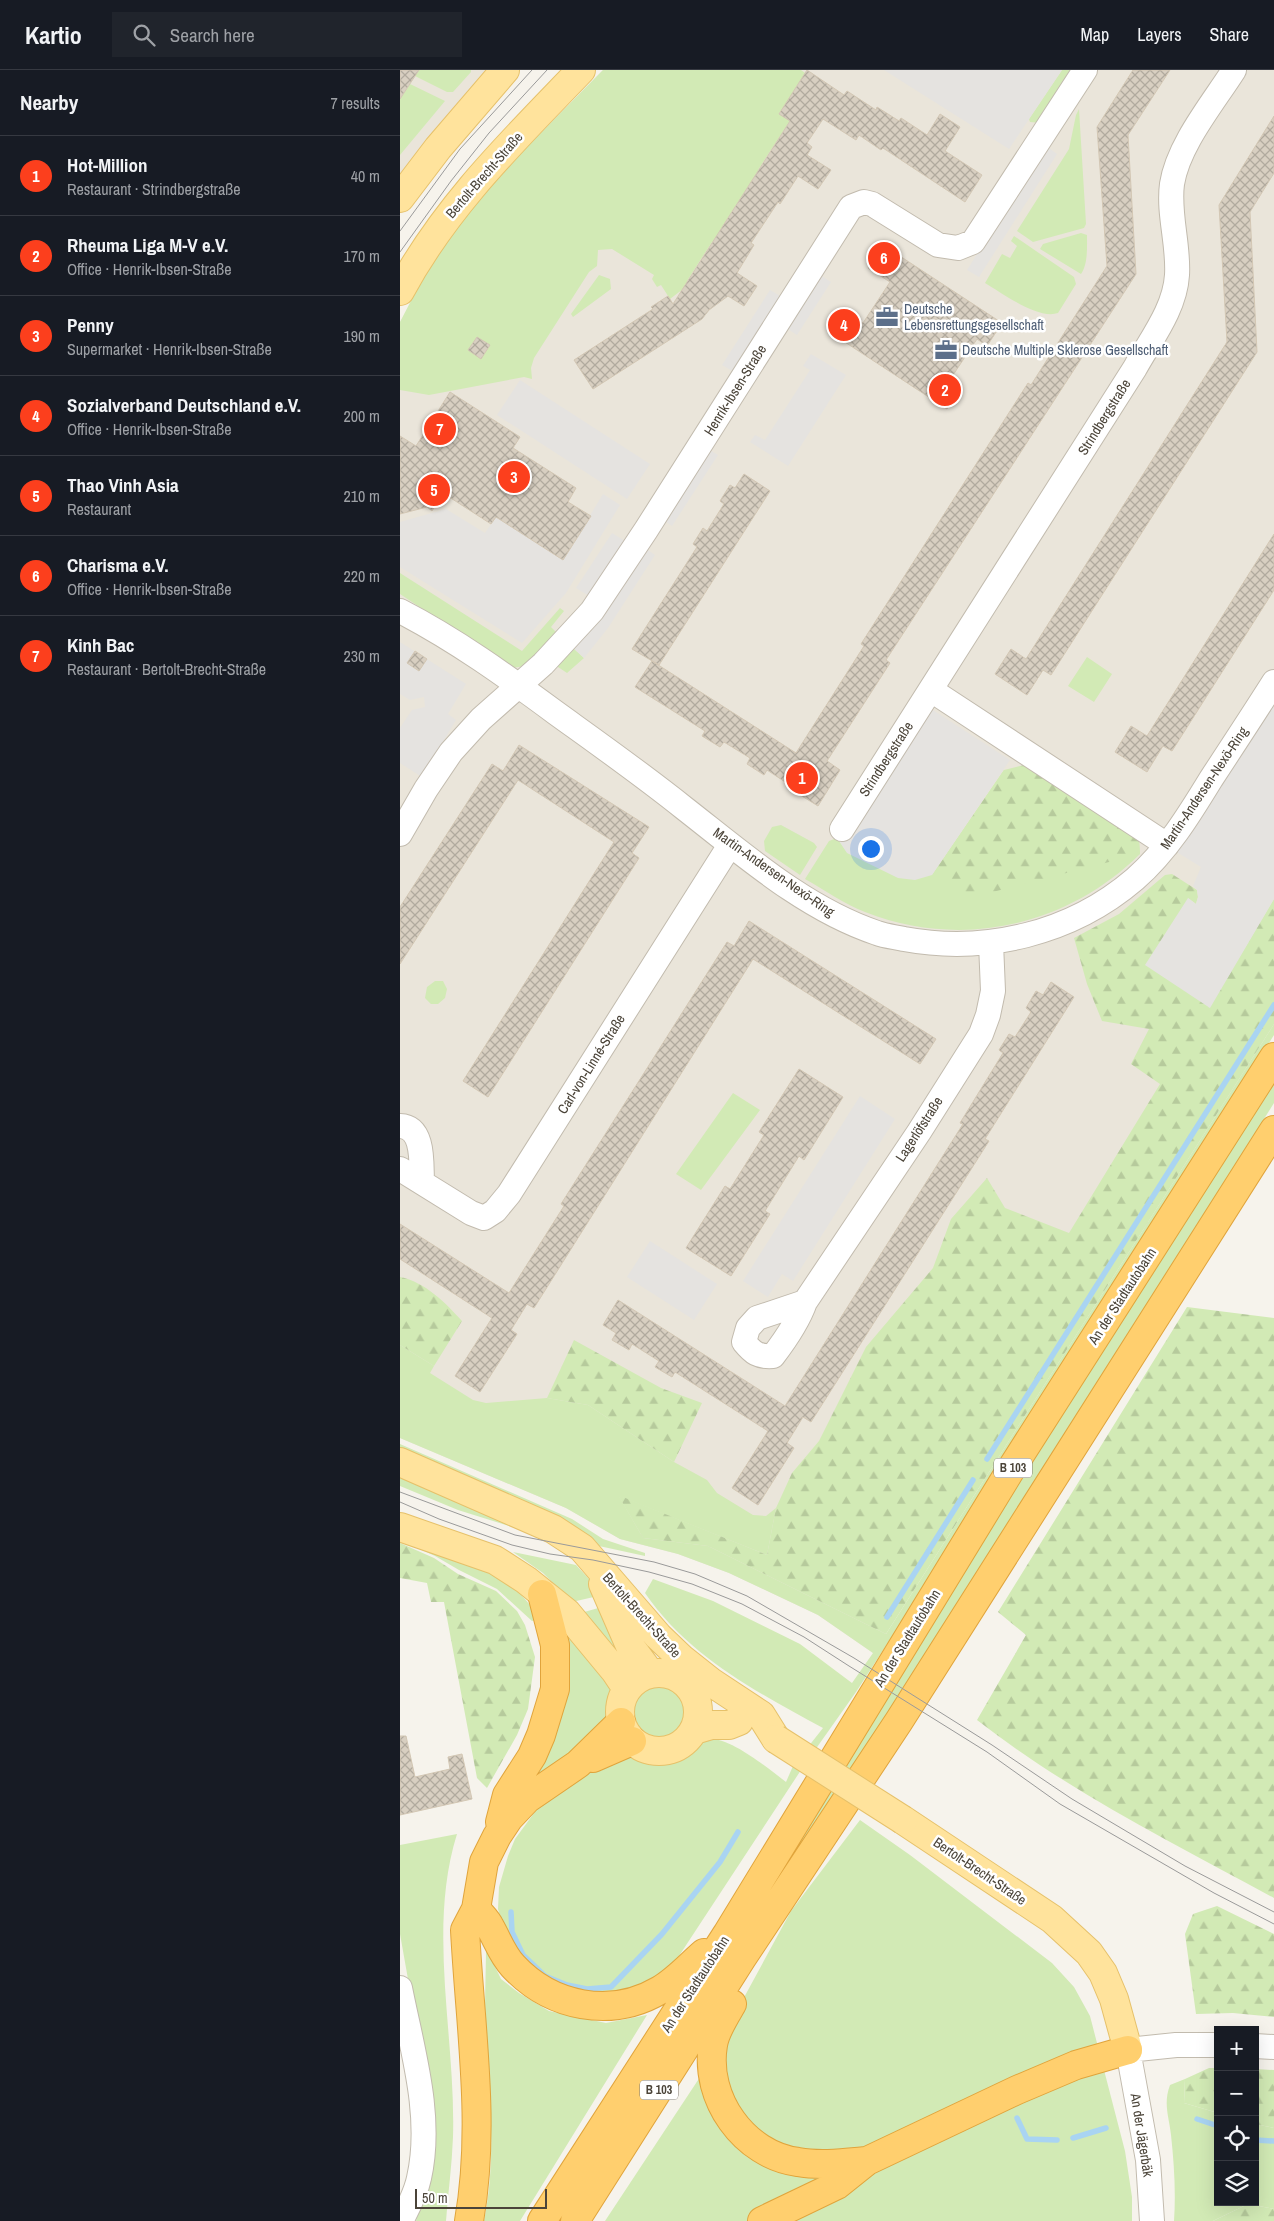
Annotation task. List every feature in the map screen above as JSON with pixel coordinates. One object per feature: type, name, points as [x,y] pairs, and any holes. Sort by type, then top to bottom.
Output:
[{"type":"highway","name":"An der Stadtautobahn","points":[[542,2221],[727,1934],[1008,1474],[1274,1057]]},
{"type":"highway","name":"An der Stadtautobahn","points":[[575,2221],[742,1958],[899,1722],[1274,1130]]},
{"type":"highway","points":[[497,1836],[507,1795],[532,1756],[541,1735],[554,1689],[555,1645],[542,1594]]},
{"type":"highway","points":[[469,2221],[476,2128],[476,2085],[465,1930],[476,1909],[484,1862],[497,1836],[509,1818],[527,1799],[626,1732]]},
{"type":"highway","points":[[476,1909],[489,1924],[498,1945],[507,1958],[528,1982],[548,1994],[568,2002],[589,2006],[611,2007],[634,2003],[661,1990],[727,1934]]},
{"type":"highway","points":[[742,1958],[739,1992],[723,2020],[713,2044],[711,2071],[717,2095],[729,2117],[745,2138],[769,2153],[796,2162],[828,2164],[867,2161]]},
{"type":"highway","points":[[762,2221],[837,2185],[867,2161],[1017,2090],[1061,2071],[1128,2050]]},
{"type":"main road","points":[[400,198],[438,148],[506,70]]},
{"type":"main road","name":"Bertolt-Brecht-Straße","points":[[400,291],[434,234],[461,197],[581,70]]},
{"type":"main road","name":"Bertolt-Brecht-Straße","points":[[400,1462],[553,1529],[582,1548],[670,1648],[710,1682],[761,1715],[776,1740]]},
{"type":"main road","points":[[400,1527],[495,1560],[526,1580],[567,1612],[627,1688]]},
{"type":"main road","name":"Bertolt-Brecht-Straße","points":[[598,1566],[609,1600],[630,1646],[650,1673],[664,1672],[676,1676],[688,1685],[695,1696],[725,1710],[739,1721],[756,1727],[903,1820],[1052,1919],[1090,1953],[1103,1973],[1114,1999],[1128,2050]]},
{"type":"main road","points":[[650,1673],[641,1676],[627,1688],[620,1705],[626,1732],[650,1750],[666,1750],[680,1745],[694,1730],[698,1719],[695,1696]]},
{"type":"main road","points":[[694,1730],[711,1725],[729,1726],[739,1721]]},
{"type":"street","name":"Henrik-Ibsen-Straße","points":[[400,834],[426,789],[452,752],[481,719],[519,686],[592,612],[851,207],[864,202],[872,204],[938,246],[958,248],[973,242],[1085,70]]},
{"type":"street","name":"Strindbergstraße","points":[[842,829],[1135,368],[1168,310],[1175,293],[1177,273],[1172,184],[1178,162],[1190,139],[1234,70]]},
{"type":"street","name":"Martin-Andersen-Nexö-Ring","points":[[400,611],[462,646],[519,686],[683,806],[730,845],[794,890],[836,916],[878,934],[923,943],[966,945],[991,943],[1031,935],[1064,923],[1110,899],[1136,878],[1168,845],[1274,682]]},
{"type":"street","points":[[931,690],[1168,845]]},
{"type":"street","name":"Carl-von-Linné-Straße","points":[[400,1168],[471,1214],[484,1218],[495,1211],[509,1194],[730,845]]},
{"type":"street","name":"Lagerlöfstraße","points":[[805,1302],[919,1132],[981,1034],[988,1015],[993,991],[991,943]]},
{"type":"street","points":[[400,1126],[413,1130],[419,1140],[422,1182]]},
{"type":"street","points":[[400,1988],[421,2099],[424,2128],[423,2155],[418,2180],[401,2221]]},
{"type":"street","points":[[1128,2050],[1176,2045],[1214,2044]]},
{"type":"street","points":[[1259,2046],[1274,2047]]},
{"type":"street","name":"An der Jägerbäk","points":[[1128,2050],[1148,2160],[1152,2221]]},
{"type":"shaded area","points":[[400,70],[505,70],[400,198]]},
{"type":"shaded area","points":[[603,70],[1274,70],[1274,1024],[873,1653],[818,1615],[729,1573],[678,1554],[620,1539],[566,1508],[400,1438],[400,322],[461,220],[527,147]]},
{"type":"shaded area","points":[[884,70],[1062,70],[1009,149]]},
{"type":"shaded area","points":[[1046,146],[1057,154],[979,277],[967,270]]},
{"type":"shaded area","points":[[817,273],[831,282],[797,335],[783,326]]},
{"type":"shaded area","points":[[770,290],[782,297],[734,372],[722,365]]},
{"type":"shaded area","points":[[811,354],[846,375],[788,466],[750,442],[755,435],[765,440],[810,370],[803,366]]},
{"type":"shaded area","points":[[520,380],[650,464],[627,499],[497,415]]},
{"type":"shaded area","points":[[708,449],[718,455],[672,526],[662,519]]},
{"type":"shaded area","points":[[603,494],[620,505],[566,593],[522,643],[400,567],[400,522],[446,509],[485,533],[496,517],[563,560]]},
{"type":"shaded area","points":[[612,533],[625,541],[589,596],[576,588]]},
{"type":"shaded area","points":[[645,548],[655,555],[608,628],[584,658],[572,647]]},
{"type":"shaded area","points":[[400,642],[466,684],[448,714],[456,720],[422,777],[400,763],[400,728],[412,710],[425,707],[424,697],[410,700],[400,694]]},
{"type":"shaded area","points":[[1274,700],[1274,899],[1210,1008],[1145,965],[1188,898],[1196,904],[1198,897],[1197,890],[1193,886],[1201,867],[1175,851]]},
{"type":"shaded area","points":[[922,703],[1010,760],[932,875],[915,880],[898,878],[847,853],[837,838]]},
{"type":"shaded area","points":[[860,1096],[895,1119],[793,1281],[782,1274],[768,1297],[743,1281]]},
{"type":"shaded area","points":[[650,1241],[717,1284],[694,1320],[627,1277]]},
{"type":"green space","points":[[419,70],[471,70],[471,72],[453,92],[447,92],[415,76]]},
{"type":"green space","points":[[603,70],[801,70],[805,73],[795,125],[784,130],[758,170],[761,172],[750,184],[722,227],[725,229],[715,244],[712,242],[687,281],[687,286],[670,299],[661,285],[657,287],[652,279],[654,275],[612,249],[598,250],[597,266],[589,272],[534,358],[531,368],[532,379],[524,377],[429,395],[400,390],[400,322],[429,266],[461,220],[527,147]]},
{"type":"green space","points":[[1062,70],[1074,70],[1041,123],[1030,122],[1029,119]]},
{"type":"green space","points":[[410,84],[445,101],[400,155],[400,99]]},
{"type":"green space","points":[[1079,109],[1086,224],[1084,228],[1033,242],[1017,231],[1069,149]]},
{"type":"green space","points":[[1081,233],[1087,235],[1087,245],[1086,261],[1081,274],[1040,249],[1043,244]]},
{"type":"green space","points":[[1014,236],[1074,277],[1076,284],[1058,313],[1041,313],[1031,309],[1010,299],[985,283],[1002,254],[1010,258],[1017,246],[1011,241]]},
{"type":"green space","points":[[599,275],[610,279],[611,289],[573,317],[571,314]]},
{"type":"green space","points":[[400,573],[522,651],[560,608],[564,611],[551,627],[560,636],[526,666],[511,668],[400,594]]},
{"type":"green space","points":[[572,647],[584,658],[567,673],[555,665]]},
{"type":"green space","points":[[1087,657],[1112,674],[1094,702],[1068,686]]},
{"type":"green space","points":[[1024,765],[1139,840],[1140,854],[973,897],[932,875],[1004,770]]},
{"type":"green space","points":[[1004,770],[1139,840],[1140,854],[1111,879],[1080,899],[1046,914],[1012,924],[975,929],[939,929],[902,923],[857,909],[805,879],[829,841],[837,838],[932,875]]},
{"type":"green space","points":[[781,825],[814,843],[817,847],[800,875],[765,851],[764,841],[772,827]]},
{"type":"green space","points":[[1172,874],[1197,890],[1196,904],[1188,898],[1209,1008],[1274,899],[1274,1024],[886,1634],[708,1546],[643,1538],[618,1495],[767,1555],[776,1508],[792,1473],[819,1441],[866,1347],[933,1268],[951,1219],[987,1178],[1005,1208],[1069,1233],[1160,1084],[1131,1064],[1149,1029],[1102,1021],[1087,984],[1074,938],[1119,914],[1165,875]]},
{"type":"green space","points":[[435,981],[443,981],[447,989],[445,998],[438,1004],[431,1004],[425,998],[427,987]]},
{"type":"green space","points":[[1274,1024],[1274,1035],[911,1607],[675,1962],[659,1980],[621,1997],[558,1989],[508,1947],[498,1909],[499,1887],[515,1839],[537,1809],[559,1787],[590,1770],[629,1755],[652,1763],[671,1761],[681,1756],[698,1742],[706,1739],[726,1742],[759,1761],[786,1782],[793,1766],[823,1728],[774,1701],[726,1671],[682,1636],[645,1593],[653,1579],[713,1601],[800,1644],[852,1683],[873,1653],[818,1615],[729,1573],[678,1554],[620,1539],[566,1508],[400,1438],[400,1345],[434,1366],[430,1373],[473,1400],[486,1403],[547,1398],[588,1405],[674,1462],[707,1480],[717,1493],[753,1515],[766,1516],[776,1508],[767,1555],[619,1496],[643,1538],[708,1546],[886,1634]]},
{"type":"green space","points":[[1274,1078],[1274,1103],[887,1713],[561,2221],[553,2221],[876,1706]]},
{"type":"green space","points":[[733,1093],[760,1110],[701,1190],[676,1174]]},
{"type":"green space","points":[[400,1277],[426,1288],[442,1300],[462,1321],[434,1366],[400,1345]]},
{"type":"green space","points":[[1187,1307],[1274,1318],[1274,1898],[1084,1793],[1012,1746],[977,1720],[1026,1635],[998,1612]]},
{"type":"green space","points":[[574,1340],[661,1388],[702,1403],[674,1462],[588,1405],[547,1398]]},
{"type":"green space","points":[[400,1444],[572,1519],[603,1539],[645,1553],[645,1556],[599,1546],[578,1530],[400,1450]]},
{"type":"green space","points":[[400,1471],[525,1531],[458,1510],[400,1486]]},
{"type":"green space","points":[[400,1540],[458,1559],[501,1580],[520,1594],[540,1619],[532,1621],[497,1589]]},
{"type":"green space","points":[[400,1543],[434,1558],[458,1574],[496,1591],[517,1611],[525,1625],[535,1657],[528,1709],[517,1735],[487,1788],[477,1778],[444,1602],[431,1602],[427,1583],[400,1578]]},
{"type":"green space","points":[[513,1552],[576,1565],[590,1580],[598,1596],[572,1602],[543,1573]]},
{"type":"green space","points":[[602,1607],[632,1671],[577,1614]]},
{"type":"green space","points":[[558,1619],[611,1677],[610,1707],[605,1724],[593,1738],[534,1779]]},
{"type":"green space","points":[[653,1685],[663,1685],[677,1693],[683,1702],[685,1712],[683,1722],[677,1731],[663,1739],[653,1739],[643,1734],[636,1727],[631,1717],[631,1707],[636,1697],[643,1690]]},
{"type":"green space","points":[[860,1820],[910,1855],[1052,1963],[1074,1987],[1090,2016],[1125,2151],[1132,2197],[1132,2221],[605,2221],[704,2071],[791,1911]]},
{"type":"green space","points":[[457,1834],[448,1871],[444,1908],[443,1946],[453,2099],[453,2137],[446,2221],[416,2221],[429,2170],[417,2030],[400,1934],[400,1845]]},
{"type":"green space","points":[[1217,1906],[1274,1934],[1274,2017],[1233,2013],[1196,2014],[1185,1934],[1193,1914]]},
{"type":"green space","points":[[486,1948],[501,1979],[519,1993],[549,2011],[606,2023],[647,2015],[520,2221],[484,2221],[488,2197],[491,2150],[485,2012]]},
{"type":"green space","points":[[1209,2068],[1214,2068],[1214,2112],[1184,2103],[1185,2079]]},
{"type":"green space","points":[[1259,2069],[1274,2070],[1274,2128],[1259,2125]]},
{"type":"green space","points":[[1185,2079],[1184,2103],[1214,2112],[1214,2206],[1244,2206],[1213,2221],[1174,2221],[1174,2167],[1167,2110],[1170,2085]]},
{"type":"green space","points":[[1259,2125],[1274,2128],[1274,2209],[1258,2206]]},
{"type":"green space","points":[[1244,2206],[1274,2209],[1274,2221],[1213,2221]]},
{"type":"building","points":[[400,70],[419,70],[400,99]]},
{"type":"building","points":[[807,70],[844,95],[847,91],[876,110],[877,107],[899,121],[901,118],[927,135],[940,114],[960,127],[945,151],[982,175],[965,202],[883,148],[881,150],[859,135],[856,140],[823,119],[807,143],[812,147],[807,155],[831,170],[818,189],[798,176],[751,243],[754,245],[737,273],[757,286],[744,306],[728,296],[709,310],[702,319],[593,389],[574,360],[653,309],[651,307],[668,296],[673,304],[790,121],[779,114]]},
{"type":"building","points":[[1133,70],[1170,70],[1128,135],[1136,274],[886,660],[890,663],[827,761],[840,770],[818,806],[767,770],[764,775],[747,764],[750,758],[724,742],[720,747],[702,736],[705,731],[635,687],[652,661],[796,753],[864,646],[861,644],[1028,383],[1031,385],[1107,266],[1097,127]]},
{"type":"building","points":[[1274,116],[1274,173],[1250,212],[1257,352],[1051,675],[1043,670],[1027,695],[995,674],[1011,649],[1026,659],[1227,342],[1219,205]]},
{"type":"building","points":[[883,245],[1002,323],[987,346],[977,339],[951,378],[962,386],[947,409],[828,331],[842,309],[863,323],[890,282],[868,268]]},
{"type":"building","points":[[477,337],[490,345],[481,359],[468,350]]},
{"type":"building","points":[[450,392],[520,437],[513,448],[576,488],[568,502],[591,516],[563,560],[496,517],[491,524],[443,493],[432,511],[427,507],[400,514],[400,436],[416,446]]},
{"type":"building","points":[[744,474],[770,491],[659,665],[632,649],[697,547],[693,544],[703,528],[707,531],[724,504],[720,501],[730,485],[735,488]]},
{"type":"building","points":[[1274,534],[1274,590],[1172,751],[1163,746],[1147,772],[1115,752],[1131,726],[1147,736]]},
{"type":"building","points":[[415,651],[427,659],[419,671],[407,663]]},
{"type":"building","points":[[519,745],[649,827],[632,853],[639,858],[488,1097],[463,1081],[614,842],[518,780],[400,964],[400,907],[492,764],[503,771]]},
{"type":"building","points":[[749,921],[936,1039],[920,1064],[753,959],[534,1308],[527,1304],[511,1330],[517,1334],[480,1392],[455,1376],[492,1318],[400,1259],[400,1224],[509,1293],[564,1206],[561,1204],[727,942],[734,946]]},
{"type":"building","points":[[1051,982],[1074,997],[985,1139],[989,1141],[811,1422],[803,1417],[787,1443],[794,1448],[758,1505],[732,1488],[768,1431],[675,1372],[672,1377],[655,1367],[659,1361],[632,1344],[629,1350],[612,1340],[616,1333],[603,1325],[618,1300],[785,1406],[963,1124],[960,1123],[1003,1053],[999,1050],[1009,1034],[1015,1037],[1031,1012],[1026,1008],[1036,991],[1043,995]]},
{"type":"building","points":[[799,1069],[843,1097],[804,1160],[799,1156],[765,1211],[770,1214],[731,1276],[686,1248],[725,1186],[730,1189],[764,1135],[759,1132]]},
{"type":"building","points":[[400,1736],[406,1736],[415,1777],[450,1769],[448,1757],[462,1754],[472,1799],[400,1815]]},
{"type":"waterway","points":[[987,1459],[1274,1005]]},
{"type":"waterway","points":[[887,1617],[973,1480]]},
{"type":"waterway","points":[[511,1912],[512,1932],[523,1955],[545,1976],[567,1985],[587,1989],[611,1987],[662,1934],[720,1862],[738,1832]]},
{"type":"waterway","points":[[1017,2118],[1027,2139],[1057,2140]]},
{"type":"waterway","points":[[1197,2119],[1214,2125]]},
{"type":"waterway","points":[[1073,2138],[1106,2128]]},
{"type":"waterway","points":[[1259,2140],[1274,2141]]},
{"type":"tram line","points":[[400,231],[460,149],[532,70]]},
{"type":"tram line","points":[[400,252],[451,181],[489,133],[547,70]]},
{"type":"tram line","points":[[400,1492],[515,1535],[654,1562],[695,1574],[747,1596],[854,1658],[992,1745],[1072,1799],[1185,1866],[1274,1912]]},
{"type":"tram line","points":[[400,1502],[439,1519],[512,1545],[649,1572],[692,1584],[742,1604],[804,1637],[987,1752],[1060,1804],[1214,1893],[1274,1924]]},
{"type":"place","name":"Charisma e.V.","points":[[884,258]]},
{"type":"place","name":"Deutsche Lebensrettungsgesellschaft","points":[[887,317]]},
{"type":"place","name":"Sozialverband Deutschland e.V.","points":[[844,325]]},
{"type":"place","name":"Deutsche Multiple Sklerose Gesellschaft","points":[[946,350]]},
{"type":"place","name":"Rheuma Liga M-V e.V.","points":[[945,390]]},
{"type":"place","name":"Kinh Bac","points":[[440,429]]},
{"type":"place","name":"Penny","points":[[514,477]]},
{"type":"place","name":"Thao Vinh Asia","points":[[434,490]]},
{"type":"place","name":"Hot-Million","points":[[802,778]]}]
